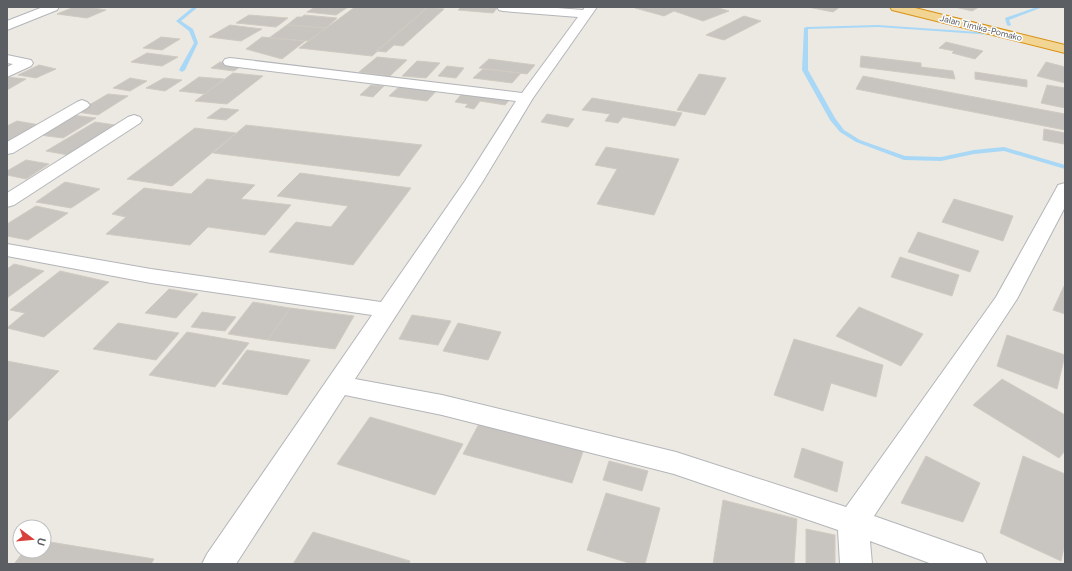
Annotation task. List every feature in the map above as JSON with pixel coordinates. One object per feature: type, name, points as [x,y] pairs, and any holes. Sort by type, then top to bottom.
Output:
[{"type":"highway","name":"Jalan Timika-Pomako","points":[[896,7],[1065,50]]},
{"type":"highway","name":"Jalan Timika-Pomako","points":[[920,7],[1065,42]]},
{"type":"street","points":[[7,26],[53,7]]},
{"type":"street","points":[[503,7],[588,11]]},
{"type":"street","points":[[218,564],[474,181],[526,98],[588,11]]},
{"type":"street","points":[[7,59],[26,64],[7,72]]},
{"type":"street","points":[[230,62],[526,98]]},
{"type":"street","points":[[7,149],[82,105]]},
{"type":"street","points":[[7,201],[134,120]]},
{"type":"street","points":[[856,564],[853,522],[1006,298],[1065,189]]},
{"type":"street","points":[[7,250],[151,276],[387,310]]},
{"type":"street","points":[[338,385],[442,405],[676,463],[853,522],[971,564]]},
{"type":"building","points":[[74,7],[87,7],[106,10],[87,18],[57,14]]},
{"type":"building","points":[[315,7],[348,7],[336,15],[307,12]]},
{"type":"building","points":[[355,7],[428,7],[372,56],[299,48]]},
{"type":"building","points":[[428,7],[444,9],[403,46],[394,45],[386,52],[376,51]]},
{"type":"building","points":[[461,7],[498,7],[493,13],[458,10]]},
{"type":"building","points":[[715,7],[729,11],[703,21],[674,11],[664,16],[635,8]]},
{"type":"building","points":[[808,7],[840,7],[833,12]]},
{"type":"building","points":[[955,7],[979,7],[972,11]]},
{"type":"building","points":[[249,15],[288,18],[276,27],[236,23]]},
{"type":"building","points":[[304,15],[337,18],[326,28],[287,25],[297,17],[302,17]]},
{"type":"building","points":[[744,16],[761,21],[724,40],[706,35]]},
{"type":"building","points":[[230,25],[262,29],[241,41],[209,37]]},
{"type":"building","points":[[287,25],[326,28],[309,41],[269,38]]},
{"type":"building","points":[[161,37],[180,39],[162,50],[143,48]]},
{"type":"building","points":[[262,37],[305,41],[282,59],[246,49]]},
{"type":"building","points":[[946,42],[983,51],[975,59],[952,53],[954,51],[939,48]]},
{"type":"building","points":[[147,53],[178,57],[162,66],[131,62]]},
{"type":"building","points":[[861,56],[921,63],[921,67],[953,71],[955,79],[860,67]]},
{"type":"building","points":[[377,57],[407,60],[390,76],[359,72]]},
{"type":"building","points":[[489,59],[535,65],[527,74],[479,68]]},
{"type":"building","points":[[417,61],[440,63],[426,78],[402,76]]},
{"type":"building","points":[[220,62],[243,65],[234,71],[211,68]]},
{"type":"building","points":[[1046,62],[1065,67],[1065,83],[1037,76]]},
{"type":"building","points":[[39,65],[56,69],[36,78],[18,75]]},
{"type":"building","points":[[447,66],[464,68],[456,78],[438,76]]},
{"type":"building","points":[[483,69],[521,73],[512,83],[473,78]]},
{"type":"building","points":[[975,72],[1027,80],[1027,87],[975,79]]},
{"type":"building","points":[[233,73],[263,76],[227,104],[195,101]]},
{"type":"building","points":[[699,74],[726,78],[705,115],[677,110]]},
{"type":"building","points":[[863,76],[1065,114],[1065,130],[856,89]]},
{"type":"building","points":[[7,77],[26,79],[7,90]]},
{"type":"building","points":[[199,77],[224,79],[205,94],[179,91]]},
{"type":"building","points":[[130,78],[147,81],[130,91],[113,88]]},
{"type":"building","points":[[164,78],[182,80],[165,91],[146,88]]},
{"type":"building","points":[[402,84],[439,88],[427,101],[389,96]]},
{"type":"building","points":[[371,85],[384,86],[373,97],[360,95]]},
{"type":"building","points":[[1047,85],[1065,88],[1065,108],[1041,103]]},
{"type":"building","points":[[464,91],[512,97],[505,105],[480,101],[474,109],[465,107],[468,104],[455,102]]},
{"type":"building","points":[[108,94],[128,96],[98,115],[77,112]]},
{"type":"building","points":[[592,98],[682,113],[675,126],[623,117],[618,123],[605,121],[610,114],[582,110]]},
{"type":"building","points":[[221,108],[239,110],[226,120],[207,118]]},
{"type":"building","points":[[547,114],[574,119],[568,127],[541,122]]},
{"type":"building","points":[[72,115],[96,118],[63,138],[39,135]]},
{"type":"building","points":[[17,121],[40,125],[7,143],[7,126]]},
{"type":"building","points":[[95,122],[115,125],[68,155],[46,151]]},
{"type":"building","points":[[246,125],[422,145],[399,176],[213,153]]},
{"type":"building","points":[[195,128],[236,133],[172,186],[127,179]]},
{"type":"building","points":[[1044,129],[1065,133],[1064,144],[1043,140]]},
{"type":"building","points":[[606,147],[679,159],[654,215],[597,204],[617,169],[595,165]]},
{"type":"building","points":[[26,160],[49,164],[26,179],[7,175],[7,171]]},
{"type":"building","points":[[300,173],[411,188],[353,265],[269,252],[296,222],[331,227],[348,206],[277,196]]},
{"type":"building","points":[[207,179],[255,185],[241,199],[291,205],[265,235],[208,227],[190,245],[106,234],[126,217],[112,214],[144,188],[191,194]]},
{"type":"building","points":[[65,182],[100,189],[71,208],[36,202]]},
{"type":"building","points":[[954,199],[1013,216],[1003,241],[942,222]]},
{"type":"building","points":[[36,206],[68,213],[28,240],[7,236],[7,224]]},
{"type":"building","points":[[918,232],[979,251],[970,272],[908,252]]},
{"type":"building","points":[[900,257],[959,275],[952,296],[891,277]]},
{"type":"building","points":[[14,264],[44,271],[7,298],[7,269]]},
{"type":"building","points":[[60,271],[109,282],[44,337],[7,328],[25,313],[10,310]]},
{"type":"building","points":[[1065,286],[1065,314],[1053,310]]},
{"type":"building","points":[[169,289],[198,294],[176,318],[145,313]]},
{"type":"building","points":[[253,302],[290,308],[268,340],[228,334]]},
{"type":"building","points":[[859,307],[923,334],[901,366],[836,336]]},
{"type":"building","points":[[290,308],[354,316],[335,349],[268,340]]},
{"type":"building","points":[[202,312],[236,317],[225,331],[191,327]]},
{"type":"building","points":[[412,315],[451,321],[438,345],[399,339]]},
{"type":"building","points":[[118,323],[179,333],[156,360],[93,349]]},
{"type":"building","points":[[458,323],[501,332],[488,360],[443,351]]},
{"type":"building","points":[[187,332],[249,343],[215,387],[149,375]]},
{"type":"building","points":[[1007,335],[1065,355],[1057,389],[997,366]]},
{"type":"building","points":[[794,339],[883,365],[876,397],[831,383],[823,411],[774,395]]},
{"type":"building","points":[[247,350],[310,360],[287,395],[222,384]]},
{"type":"building","points":[[7,361],[59,371],[7,422]]},
{"type":"building","points":[[1002,379],[1065,415],[1065,451],[1059,458],[973,405]]},
{"type":"building","points":[[370,417],[463,444],[435,495],[337,464]]},
{"type":"building","points":[[481,420],[585,446],[572,483],[463,454]]},
{"type":"building","points":[[802,448],[843,462],[837,492],[794,477]]},
{"type":"building","points":[[926,456],[980,483],[963,522],[901,503]]},
{"type":"building","points":[[1023,456],[1065,474],[1065,543],[1061,561],[1000,533]]},
{"type":"building","points":[[609,461],[648,471],[642,491],[603,480]]},
{"type":"building","points":[[606,493],[660,508],[645,564],[632,564],[587,550]]},
{"type":"building","points":[[723,500],[797,519],[794,564],[713,564]]},
{"type":"building","points":[[806,529],[835,535],[835,564],[806,564]]},
{"type":"building","points":[[313,532],[410,561],[409,564],[293,564]]},
{"type":"building","points":[[52,542],[154,559],[151,564],[14,564],[18,559],[52,559]]},
{"type":"waterway","points":[[182,70],[196,43],[191,30],[178,21],[196,7]]},
{"type":"waterway","points":[[1009,25],[1007,19],[1041,7]]},
{"type":"waterway","points":[[993,34],[878,26],[806,28],[805,70],[832,119],[842,131],[858,141],[904,158],[941,159],[974,152],[1004,149],[1065,167]]}]
